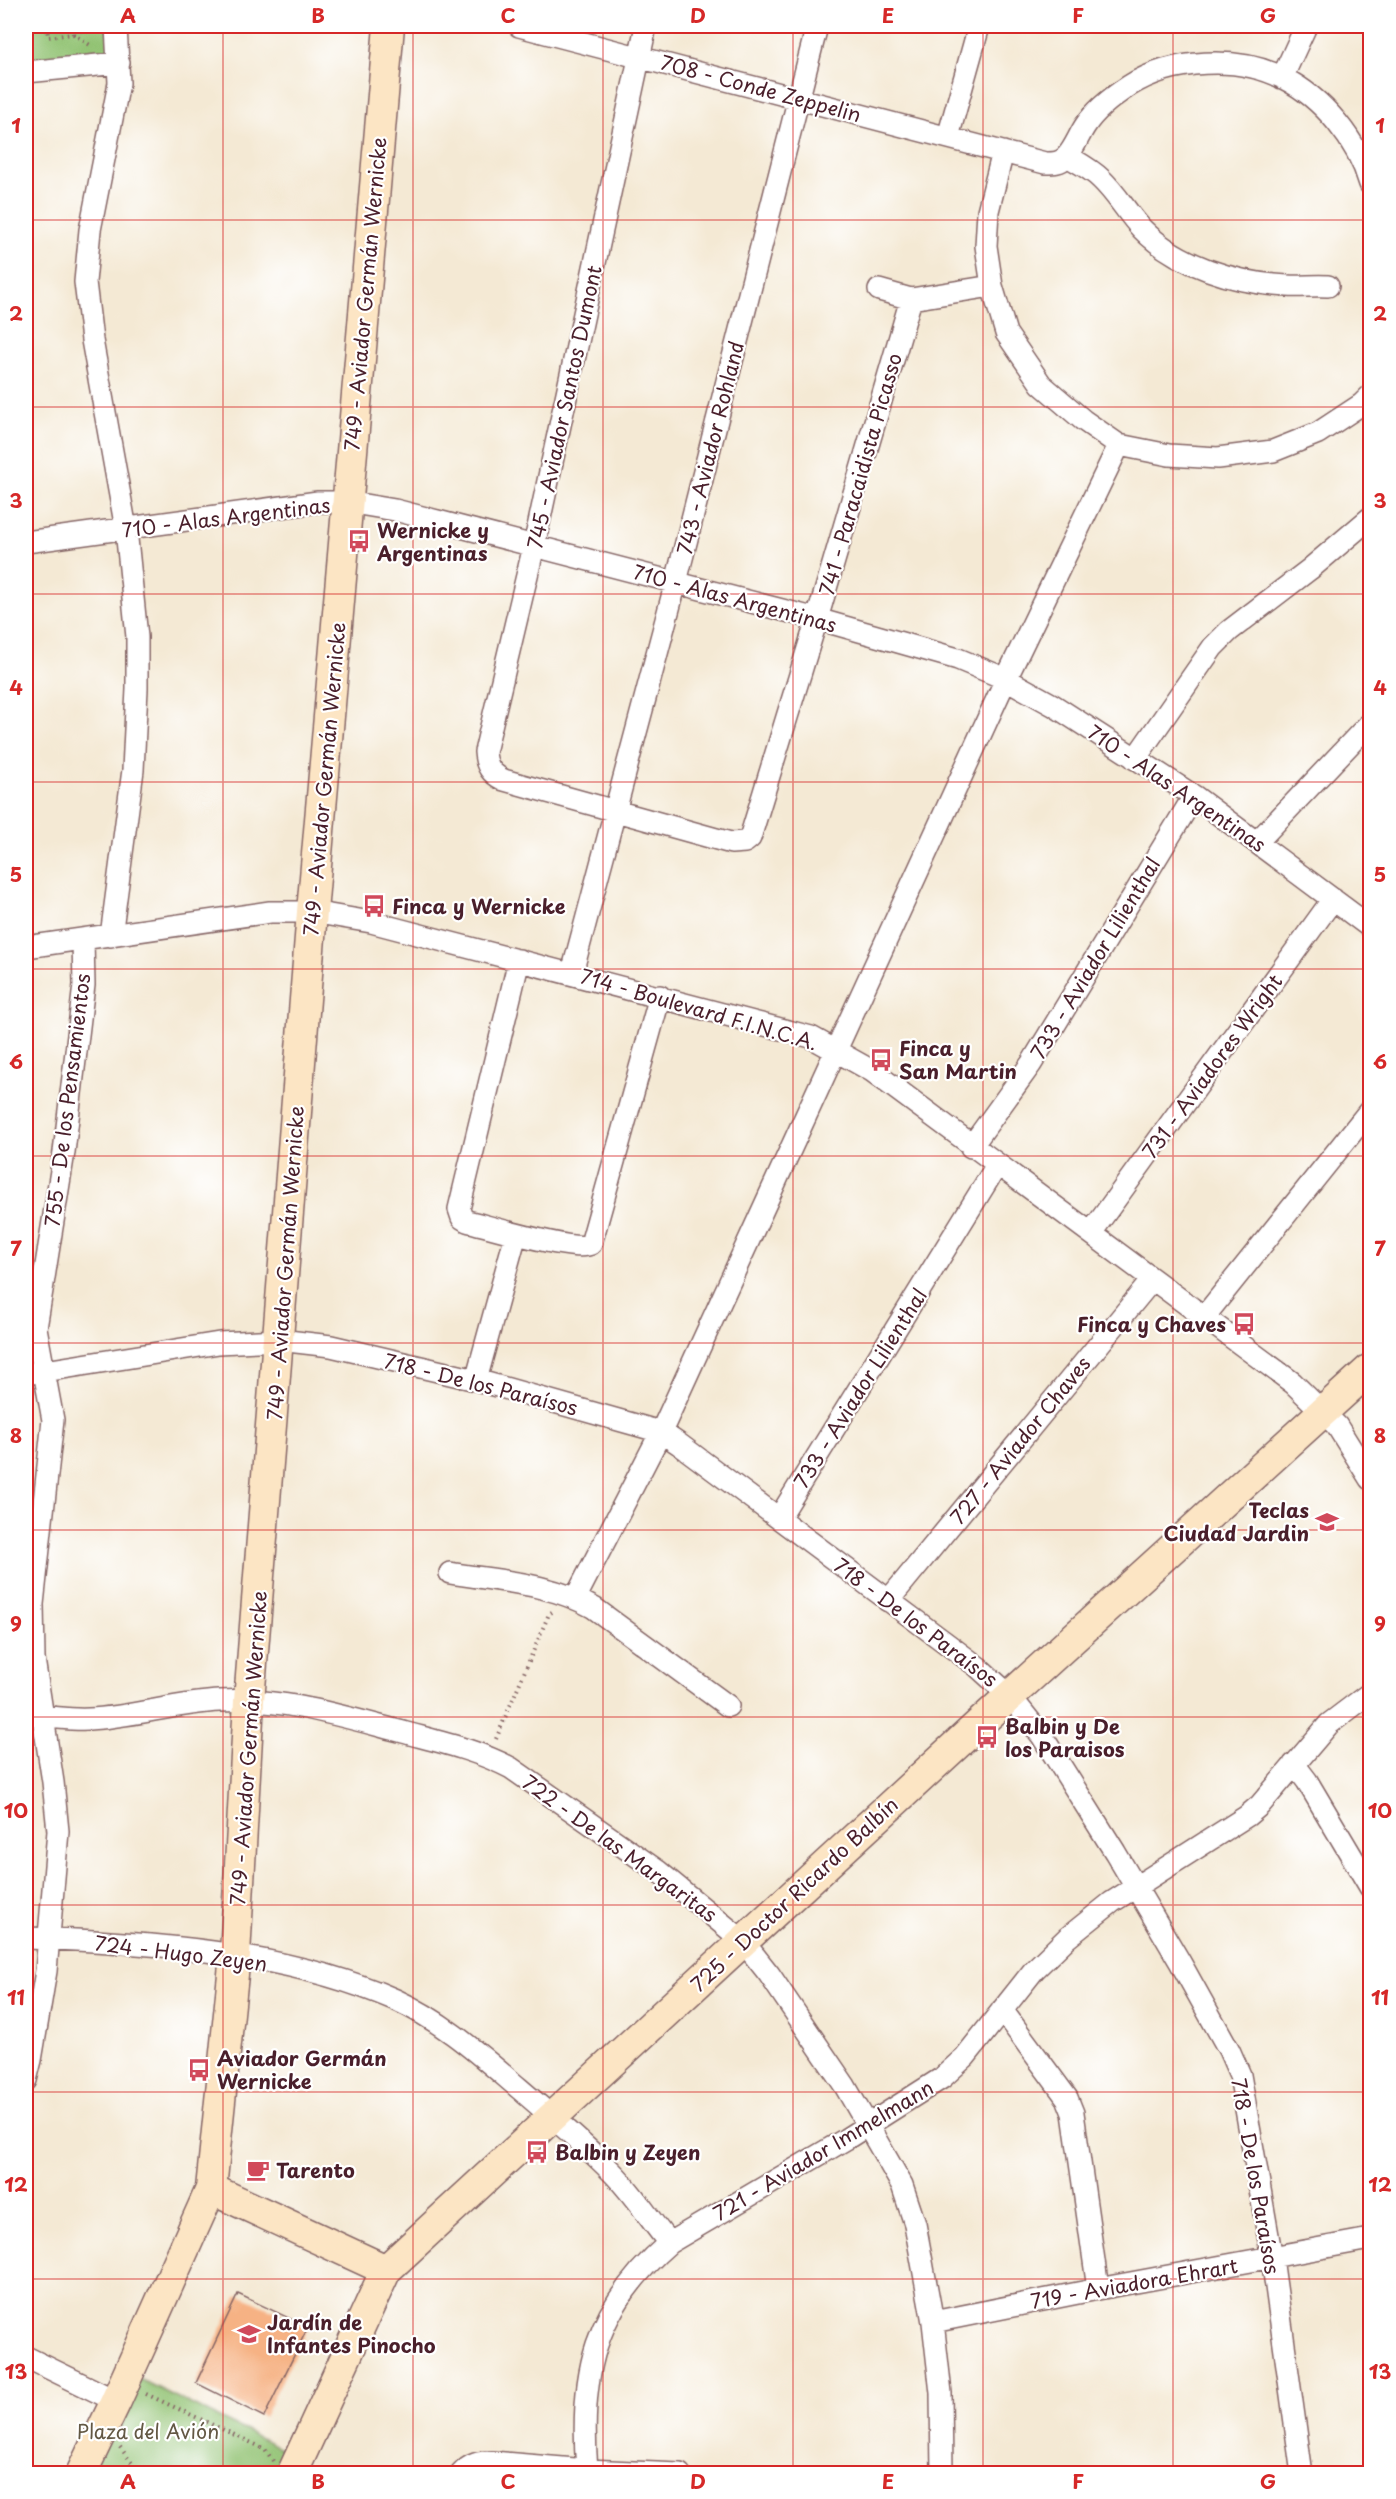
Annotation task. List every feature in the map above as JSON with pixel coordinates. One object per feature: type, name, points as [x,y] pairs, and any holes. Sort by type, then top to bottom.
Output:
[{"type":"street","points":[[111,936],[133,770],[137,689],[136,626],[126,529],[92,340],[85,282],[90,230],[117,98],[119,63],[116,26]]},
{"type":"street","name":"749 - Aviador Germán Wernicke","points":[[81,2474],[211,2189],[235,1955],[249,1701],[312,912],[389,26]]},
{"type":"street","name":"708 - Conde Zeppelin","points":[[519,26],[1045,163],[1058,163],[1067,156]]},
{"type":"street","name":"745 - Aviador Santos Dumont","points":[[616,812],[504,780],[489,770],[485,752],[534,546],[646,26]]},
{"type":"street","name":"743 - Aviador Rohland","points":[[572,973],[676,582],[817,26]]},
{"type":"street","points":[[948,137],[979,26]]},
{"type":"street","points":[[1282,78],[1306,26]]},
{"type":"street","points":[[26,72],[119,63]]},
{"type":"street","points":[[1328,286],[1260,284],[1211,271],[1186,260],[1156,243],[1103,181],[1090,169],[1067,156],[1086,124],[1098,110],[1144,77],[1192,64],[1230,64],[1262,70],[1282,78],[1312,97],[1338,124],[1357,152],[1371,184]]},
{"type":"street","points":[[1003,152],[988,211],[986,246],[992,286],[1006,333],[1041,384],[1083,420],[1119,445],[1169,455],[1218,458],[1273,451],[1318,433],[1371,396]]},
{"type":"street","points":[[879,290],[911,299],[992,286]]},
{"type":"street","name":"741 - Paracaidista Picasso","points":[[616,812],[731,843],[745,842],[753,832],[911,299]]},
{"type":"street","points":[[576,1598],[661,1432],[1006,679],[1119,445]]},
{"type":"street","name":"710 - Alas Argentinas","points":[[26,542],[299,504],[347,502],[395,510],[676,582],[957,659],[1006,679],[1053,705],[1194,796],[1371,927]]},
{"type":"street","points":[[1135,759],[1213,647],[1228,631],[1310,569],[1371,518]]},
{"type":"street","points":[[1257,842],[1371,723]]},
{"type":"street","name":"733 - Aviador Lilienthal","points":[[971,1147],[1031,1064],[1194,796]]},
{"type":"street","name":"731 - Aviadores Wright","points":[[1091,1233],[1333,899]]},
{"type":"street","name":"714 - Boulevard F.I.N.C.A.","points":[[26,947],[270,912],[312,912],[371,922],[811,1037],[872,1071],[971,1147],[1293,1383],[1325,1412],[1346,1438],[1371,1479]]},
{"type":"street","name":"755 - De los Pensamientos","points":[[26,2080],[49,1939],[58,1831],[53,1782],[34,1715],[33,1604],[53,1420],[35,1373],[38,1310],[67,1130],[84,985],[83,940]]},
{"type":"street","points":[[519,960],[459,1204],[459,1213],[467,1221],[516,1234],[579,1246],[588,1246],[593,1240],[660,996]]},
{"type":"street","points":[[1204,1317],[1371,1110]]},
{"type":"street","name":"733 - Aviador Lilienthal","points":[[779,1518],[997,1165]]},
{"type":"street","points":[[476,1380],[516,1234]]},
{"type":"street","name":"727 - Aviador Chaves","points":[[888,1601],[1152,1280]]},
{"type":"street","name":"718 - De los Paraísos","points":[[35,1373],[219,1343],[279,1340],[331,1346],[476,1380],[661,1432],[978,1667],[1010,1696],[1042,1736],[1180,1962],[1229,2050],[1240,2075],[1272,2258],[1302,2474]]},
{"type":"street","name":"725 - Doctor Ricardo Balbín","points":[[284,2469],[386,2270],[742,1940],[1371,1369]]},
{"type":"street","points":[[450,1573],[553,1590],[576,1598],[594,1608],[728,1706]]},
{"type":"street","name":"721 - Aviador Immelmann","points":[[587,2470],[584,2429],[586,2384],[592,2355],[616,2301],[635,2276],[669,2243],[868,2126],[942,2078],[965,2057],[1034,1970],[1067,1938],[1112,1902],[1247,1816],[1260,1805],[1329,1724],[1371,1693]]},
{"type":"street","name":"722 - De las Margaritas","points":[[34,1715],[91,1719],[194,1703],[249,1701],[280,1704],[355,1720],[489,1756],[511,1768],[658,1871],[742,1940],[769,1974],[845,2086],[909,2201],[933,2322],[941,2393],[942,2474]]},
{"type":"street","points":[[1294,1764],[1307,1781],[1371,1887]]},
{"type":"street","name":"724 - Hugo Zeyen","points":[[26,1938],[235,1955],[329,1976],[396,2001],[455,2034],[552,2117],[614,2174],[669,2243]]},
{"type":"street","points":[[1002,2010],[1067,2098],[1073,2113],[1098,2289]]},
{"type":"street","points":[[211,2189],[386,2270]]},
{"type":"street","name":"719 - Aviadora Ehrart","points":[[933,2322],[1371,2239]]},
{"type":"street","points":[[26,2357],[116,2401]]},
{"type":"street","points":[[461,2474],[468,2466],[478,2462],[680,2474]]},
{"type":"path","points":[[47,26],[48,37],[73,34],[72,26]]},
{"type":"path","points":[[489,1756],[549,1614],[576,1598]]},
{"type":"path","points":[[116,2401],[137,2390],[265,2449],[284,2469]]},
{"type":"green space","points":[[26,26],[116,26],[119,63],[26,72]]},
{"type":"green space","name":"Plaza del Avión","points":[[135,2377],[289,2452],[279,2473],[81,2474]]},
{"type":"building","points":[[238,2294],[308,2327],[264,2417],[196,2383]]},
{"type":"place","name":"Wernicke y Argentinas","points":[[359,541]]},
{"type":"place","name":"Finca y Wernicke","points":[[374,906]]},
{"type":"place","name":"Finca y San Martin","points":[[881,1060]]},
{"type":"place","name":"Finca y Chaves","points":[[1244,1324]]},
{"type":"place","name":"Teclas Ciudad Jardin","points":[[1327,1522]]},
{"type":"place","name":"Balbin y De los Paraisos","points":[[987,1737]]},
{"type":"place","name":"Aviador Germán Wernicke","points":[[199,2070]]},
{"type":"place","name":"Balbin y Zeyen","points":[[537,2152]]},
{"type":"place","name":"Tarento","points":[[258,2170]]},
{"type":"place","name":"Jardín de Infantes Pinocho","points":[[249,2334]]}]
